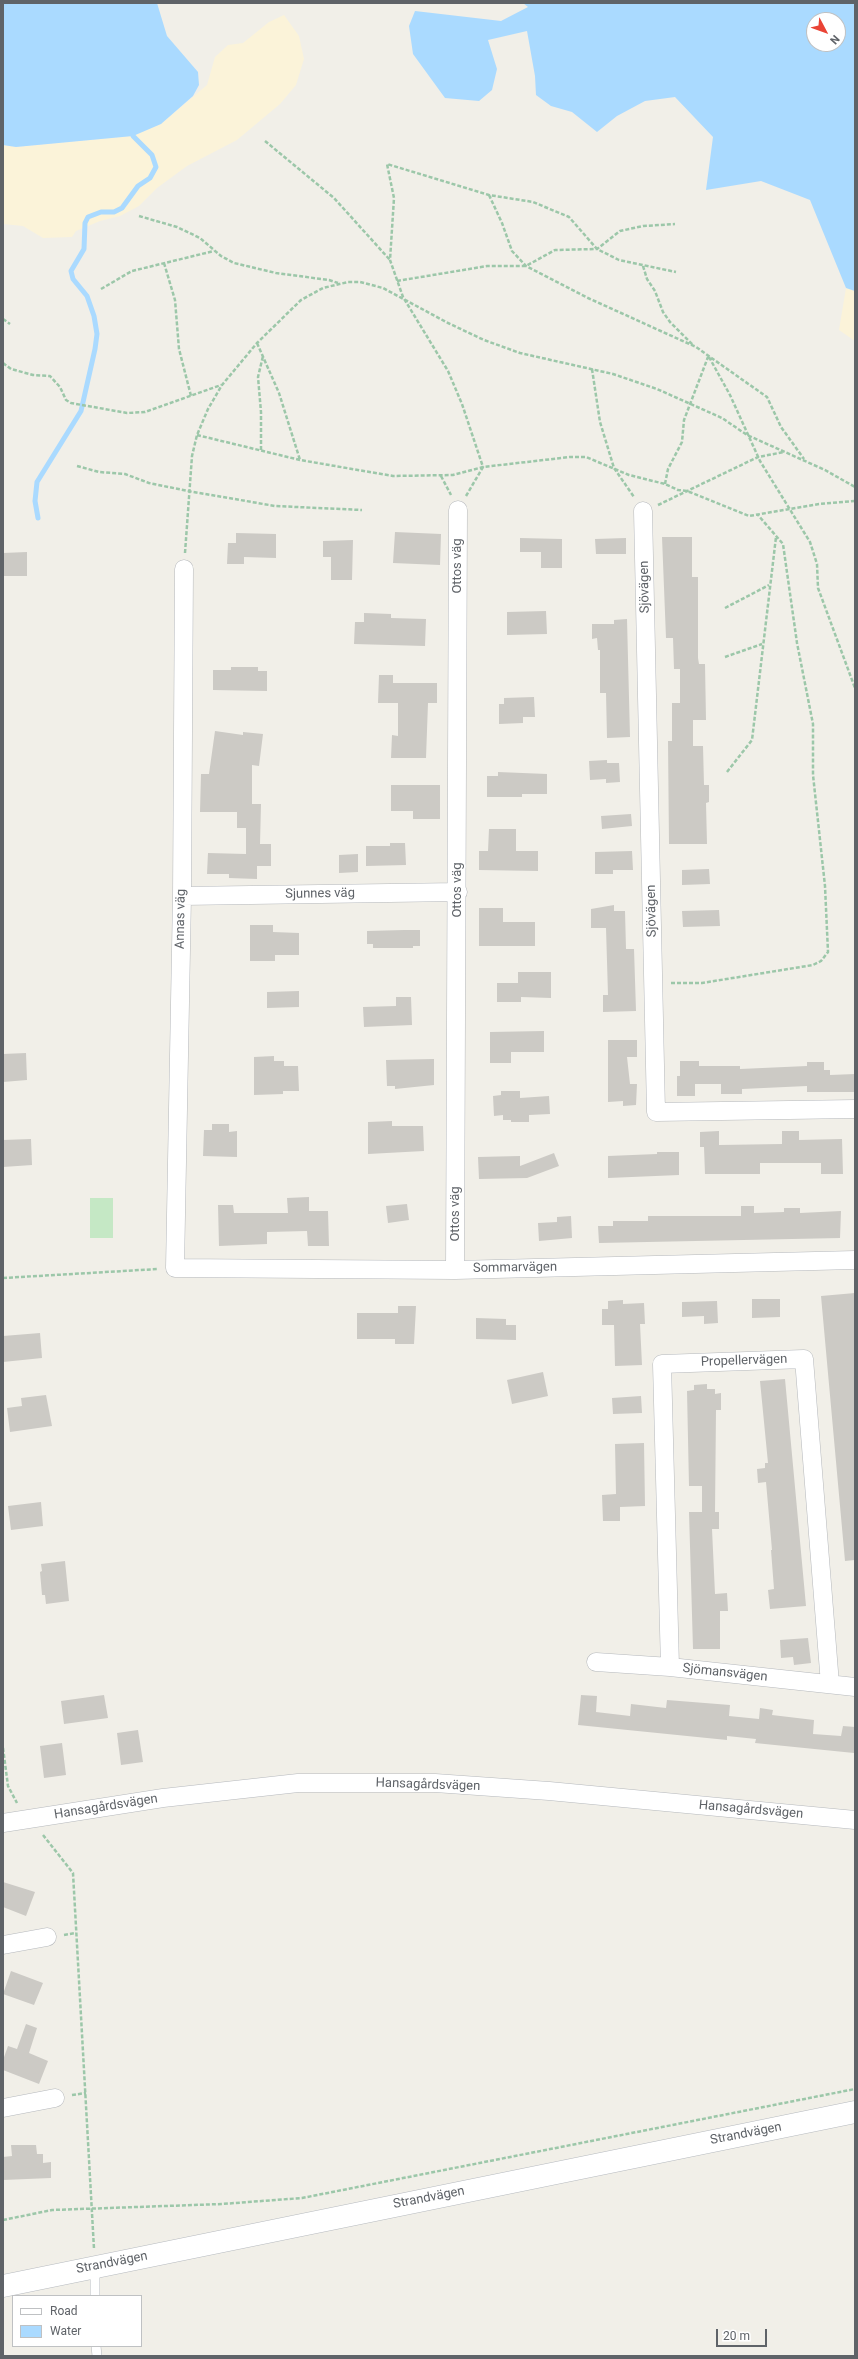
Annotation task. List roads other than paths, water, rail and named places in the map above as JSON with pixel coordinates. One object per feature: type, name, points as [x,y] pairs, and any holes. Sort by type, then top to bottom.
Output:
[{"type":"street","name":"Ottos väg","points":[[455,1270],[458,892],[458,510]]},
{"type":"street","name":"Sjövägen","points":[[643,511],[656,1112],[855,1110]]},
{"type":"street","name":"Annas väg","points":[[175,1268],[182,896],[184,569]]},
{"type":"street","name":"Sjunnes väg","points":[[182,896],[458,892]]},
{"type":"street","name":"Sommarvägen","points":[[175,1268],[455,1270],[855,1260]]},
{"type":"street","name":"Propellervägen","points":[[670,1667],[662,1364],[804,1359],[830,1684]]},
{"type":"street","name":"Sjömansvägen","points":[[596,1662],[670,1667],[855,1687]]},
{"type":"street","name":"Hansagårdsvägen","points":[[3,1823],[163,1798],[313,1783],[435,1783],[548,1791],[855,1820]]},
{"type":"street","points":[[3,1945],[47,1937]]},
{"type":"street","points":[[3,2108],[55,2098]]},
{"type":"street","name":"Strandvägen","points":[[3,2286],[855,2112]]},
{"type":"lane","points":[[95,2267],[95,2295]]},
{"type":"water","points":[[3,3],[157,3],[167,36],[198,72],[199,85],[193,96],[161,124],[133,136],[16,147],[3,145]]},
{"type":"water","points":[[523,3],[855,3],[855,291],[846,288],[810,200],[761,181],[706,190],[713,137],[675,97],[645,101],[617,116],[597,132],[572,112],[551,106],[536,95],[535,76],[527,31],[488,40],[497,69],[492,90],[479,101],[445,98],[413,54],[409,26],[415,11],[501,21],[528,7]]},
{"type":"waterway","points":[[38,518],[35,501],[37,482],[81,411],[95,349],[97,334],[94,316],[87,296],[73,279],[71,271],[84,249],[85,223],[88,217],[101,212],[114,212],[122,208],[138,186],[150,178],[156,167],[152,155],[133,136]]}]
